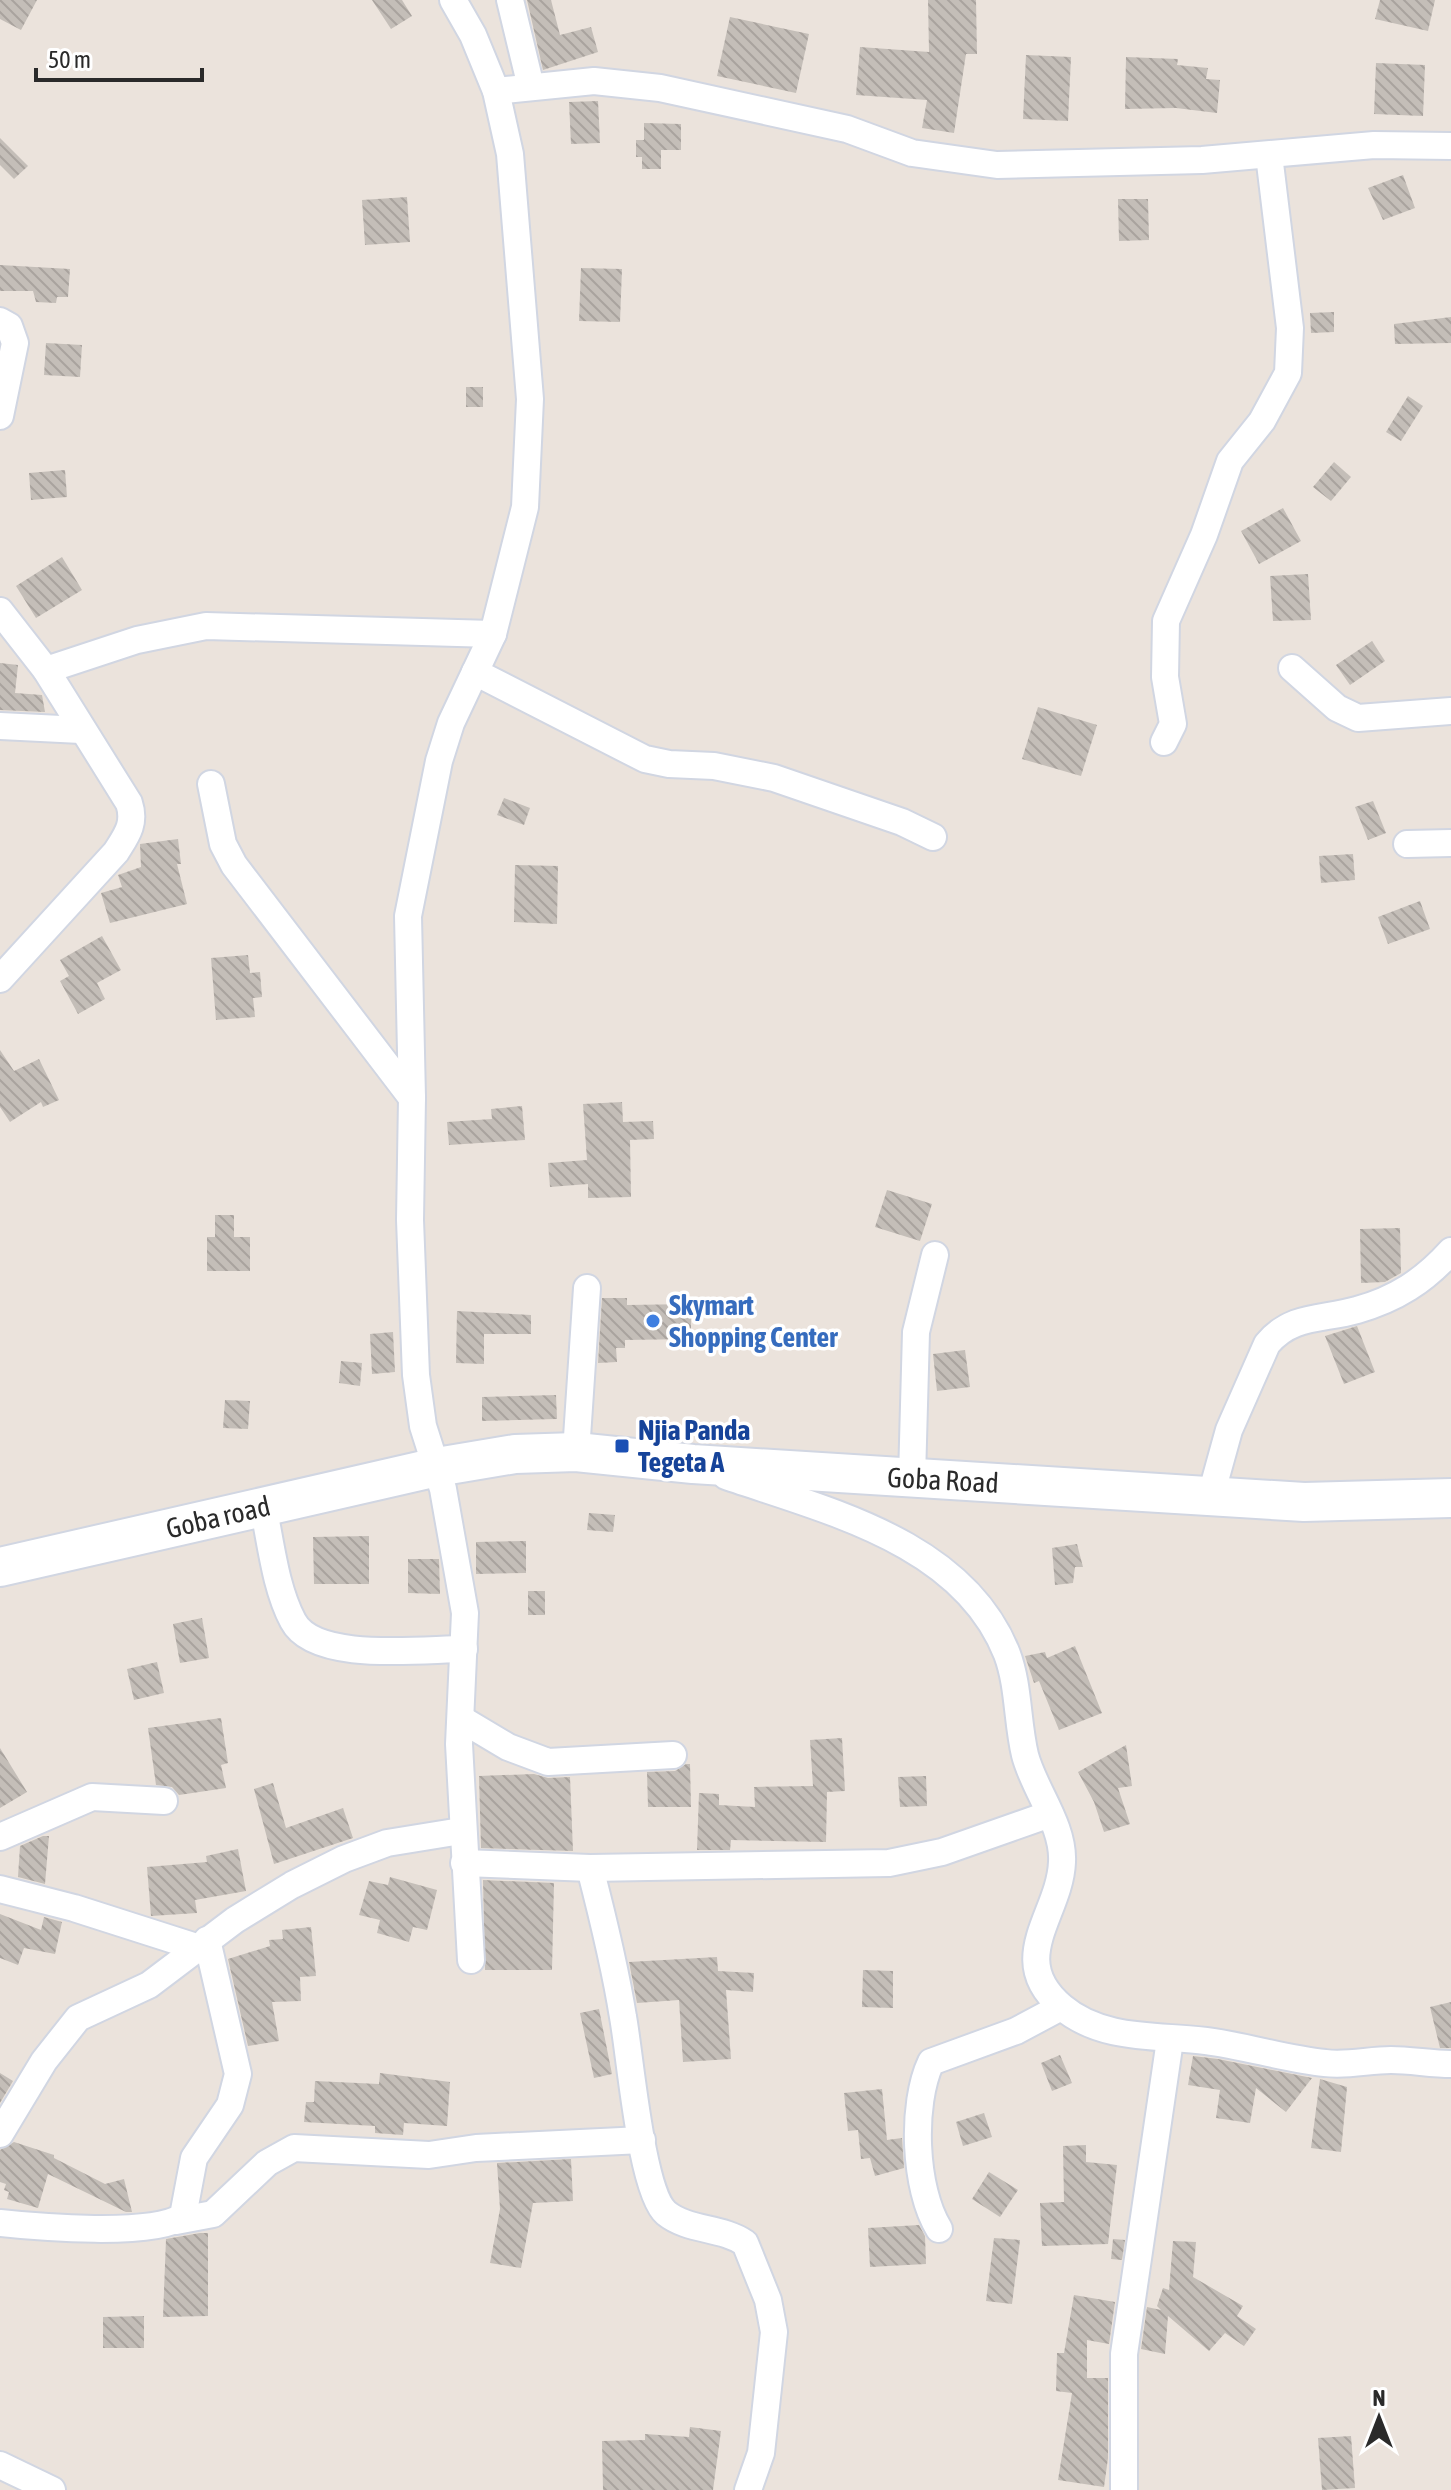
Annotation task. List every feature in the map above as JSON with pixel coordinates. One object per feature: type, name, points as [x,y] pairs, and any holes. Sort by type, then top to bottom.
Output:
[{"type":"main road","name":"Goba Road","points":[[437,1467],[515,1454],[576,1452],[693,1464],[1304,1502],[1451,1498]]},
{"type":"main road","name":"Goba road","points":[[0,1567],[437,1467]]},
{"type":"street","points":[[453,0],[473,35],[496,91],[510,154],[530,399],[525,507],[493,634],[451,723],[439,761],[411,889],[408,941],[412,1098],[410,1220],[416,1375],[423,1426],[437,1467],[465,1613],[461,1831],[471,1960]]},
{"type":"street","points":[[510,0],[531,87]]},
{"type":"street","points":[[496,91],[594,81],[660,88],[847,129],[912,153],[968,163],[1145,162],[1374,145],[1451,146]]},
{"type":"street","points":[[1164,742],[1173,724],[1165,677],[1166,621],[1204,535],[1230,461],[1262,421],[1288,373],[1290,328],[1269,155]]},
{"type":"street","points":[[0,321],[9,326],[15,343],[0,416]]},
{"type":"street","points":[[0,611],[46,670],[129,803],[131,825],[116,852],[0,979]]},
{"type":"street","points":[[46,670],[137,640],[206,626],[493,634]]},
{"type":"street","points":[[1292,668],[1337,708],[1358,718],[1451,711]]},
{"type":"street","points":[[475,672],[645,759],[669,764],[714,766],[774,778],[902,822],[933,837]]},
{"type":"street","points":[[0,726],[81,730]]},
{"type":"street","points":[[211,784],[223,844],[234,865],[412,1098]]},
{"type":"street","points":[[1407,844],[1451,843]]},
{"type":"street","points":[[1211,1495],[1229,1430],[1267,1344],[1276,1333],[1296,1321],[1357,1310],[1408,1290],[1431,1274],[1451,1251]]},
{"type":"street","points":[[912,1478],[916,1332],[935,1255]]},
{"type":"street","points":[[576,1452],[587,1288]]},
{"type":"street","points":[[693,1464],[860,1525],[923,1556],[955,1579],[996,1632],[1007,1654],[1024,1752],[1050,1814],[1062,1863],[1060,1879],[1039,1933],[1036,1963],[1039,1974],[1061,2007],[1081,2020],[1108,2029],[1170,2040],[1206,2041],[1323,2063],[1393,2060],[1451,2064]]},
{"type":"street","points":[[263,1506],[282,1591],[293,1622],[310,1640],[373,1650],[464,1649]]},
{"type":"street","points":[[461,1719],[508,1747],[548,1762],[673,1755]]},
{"type":"street","points":[[0,1837],[92,1797],[164,1801]]},
{"type":"street","points":[[464,1863],[590,1868],[889,1863],[942,1852],[1050,1814]]},
{"type":"street","points":[[0,2134],[44,2061],[78,2018],[149,1985],[202,1944],[292,1885],[368,1848],[461,1831]]},
{"type":"street","points":[[590,1868],[624,2018],[642,2140],[660,2206],[681,2222],[745,2243],[768,2300],[773,2346],[761,2453],[748,2490]]},
{"type":"street","points":[[0,1889],[202,1944]]},
{"type":"street","points":[[176,2221],[183,2216],[194,2158],[230,2105],[238,2074],[202,1944]]},
{"type":"street","points":[[939,2229],[925,2204],[920,2158],[923,2079],[931,2062],[1016,2031],[1061,2007]]},
{"type":"street","points":[[1124,2490],[1124,2354],[1170,2040]]},
{"type":"street","points":[[0,2223],[80,2229],[176,2221],[213,2214],[267,2163],[294,2148],[429,2155],[476,2148],[642,2140]]},
{"type":"street","points":[[0,2465],[52,2490]]},
{"type":"building","points":[[0,0],[37,0],[21,30],[0,19]]},
{"type":"building","points":[[372,0],[402,0],[412,16],[391,29]]},
{"type":"building","points":[[527,0],[551,0],[560,35],[591,27],[598,52],[543,70]]},
{"type":"building","points":[[928,0],[976,0],[977,54],[966,54],[954,133],[922,128],[927,100],[856,95],[860,47],[929,52]]},
{"type":"building","points":[[1380,0],[1435,0],[1428,31],[1375,19]]},
{"type":"building","points":[[730,17],[809,34],[796,93],[717,76]]},
{"type":"building","points":[[1026,55],[1071,57],[1068,121],[1023,119]]},
{"type":"building","points":[[1126,57],[1178,59],[1177,65],[1208,68],[1206,79],[1220,80],[1217,113],[1176,108],[1125,109]]},
{"type":"building","points":[[1376,63],[1425,65],[1423,116],[1374,114]]},
{"type":"building","points":[[598,101],[600,143],[571,144],[569,102]]},
{"type":"building","points":[[644,123],[681,124],[681,150],[661,150],[661,169],[642,169],[642,157],[636,157],[636,140],[644,140]]},
{"type":"building","points":[[0,138],[28,166],[14,179],[0,165]]},
{"type":"building","points":[[1403,175],[1415,208],[1383,220],[1368,188]]},
{"type":"building","points":[[407,197],[410,242],[365,245],[362,200]]},
{"type":"building","points":[[1118,199],[1148,199],[1149,240],[1119,241]]},
{"type":"building","points":[[0,265],[70,269],[68,297],[57,297],[56,303],[36,302],[33,291],[0,291]]},
{"type":"building","points":[[581,268],[622,269],[620,322],[579,321]]},
{"type":"building","points":[[1334,312],[1334,332],[1311,333],[1310,313]]},
{"type":"building","points":[[1451,317],[1451,343],[1395,344],[1394,324]]},
{"type":"building","points":[[46,343],[82,345],[80,377],[44,375]]},
{"type":"building","points":[[466,387],[483,387],[483,407],[466,407]]},
{"type":"building","points":[[1408,396],[1423,406],[1401,441],[1386,432]]},
{"type":"building","points":[[1334,462],[1351,477],[1331,501],[1313,487]]},
{"type":"building","points":[[65,470],[67,497],[31,500],[29,473]]},
{"type":"building","points":[[1283,508],[1301,541],[1259,564],[1241,531]]},
{"type":"building","points":[[62,557],[82,590],[36,618],[16,586]]},
{"type":"building","points":[[1308,574],[1311,620],[1273,621],[1270,576]]},
{"type":"building","points":[[1372,641],[1385,661],[1350,685],[1336,665]]},
{"type":"building","points":[[0,663],[18,665],[15,693],[42,695],[45,712],[0,710]]},
{"type":"building","points":[[1038,707],[1097,725],[1081,776],[1022,759]]},
{"type":"building","points":[[504,798],[530,808],[524,825],[497,815]]},
{"type":"building","points":[[1373,801],[1386,833],[1368,840],[1355,807]]},
{"type":"building","points":[[178,839],[181,864],[177,864],[187,904],[110,923],[101,893],[122,887],[118,875],[141,867],[140,844]]},
{"type":"building","points":[[1353,854],[1355,880],[1321,883],[1319,856]]},
{"type":"building","points":[[515,865],[558,866],[557,924],[514,922]]},
{"type":"building","points":[[1420,901],[1430,929],[1388,944],[1378,917]]},
{"type":"building","points":[[102,936],[121,970],[97,983],[105,999],[78,1014],[60,981],[69,976],[60,960]]},
{"type":"building","points":[[248,955],[250,973],[260,972],[262,997],[253,998],[255,1017],[216,1020],[211,958]]},
{"type":"building","points":[[0,1050],[14,1071],[39,1059],[59,1100],[43,1107],[41,1102],[10,1122],[0,1107]]},
{"type":"building","points":[[622,1102],[623,1122],[653,1121],[654,1139],[630,1140],[631,1197],[588,1198],[588,1184],[550,1187],[548,1163],[587,1160],[583,1104]]},
{"type":"building","points":[[522,1106],[525,1140],[449,1145],[447,1122],[492,1119],[491,1109]]},
{"type":"building","points":[[887,1190],[932,1204],[920,1241],[875,1227]]},
{"type":"building","points":[[215,1215],[234,1215],[234,1237],[250,1237],[250,1271],[207,1271],[207,1237],[215,1237]]},
{"type":"building","points":[[1400,1228],[1401,1273],[1385,1282],[1361,1283],[1360,1229]]},
{"type":"building","points":[[602,1298],[627,1298],[627,1305],[691,1304],[691,1339],[625,1340],[625,1348],[616,1348],[617,1362],[598,1363]]},
{"type":"building","points":[[457,1311],[531,1315],[531,1334],[484,1334],[484,1364],[456,1363]]},
{"type":"building","points":[[1357,1326],[1375,1372],[1344,1384],[1325,1336]]},
{"type":"building","points":[[393,1332],[395,1372],[372,1374],[370,1334]]},
{"type":"building","points":[[965,1350],[970,1387],[937,1391],[933,1354]]},
{"type":"building","points":[[341,1361],[362,1363],[360,1386],[339,1383]]},
{"type":"building","points":[[556,1395],[557,1419],[482,1421],[482,1397]]},
{"type":"building","points":[[225,1400],[250,1401],[248,1429],[223,1428]]},
{"type":"building","points":[[589,1513],[615,1515],[613,1532],[587,1530]]},
{"type":"building","points":[[369,1536],[369,1584],[314,1584],[313,1537]]},
{"type":"building","points":[[526,1541],[526,1573],[476,1574],[476,1542]]},
{"type":"building","points":[[1077,1544],[1083,1567],[1075,1567],[1073,1583],[1055,1585],[1052,1548]]},
{"type":"building","points":[[408,1559],[439,1559],[440,1594],[408,1593]]},
{"type":"building","points":[[528,1591],[545,1591],[545,1615],[528,1615]]},
{"type":"building","points":[[202,1618],[209,1658],[180,1663],[173,1624]]},
{"type":"building","points":[[1075,1646],[1102,1713],[1059,1730],[1039,1681],[1034,1683],[1025,1656],[1045,1652],[1047,1658]]},
{"type":"building","points":[[157,1662],[164,1693],[134,1700],[127,1669]]},
{"type":"building","points":[[221,1718],[228,1763],[221,1765],[226,1788],[179,1795],[172,1787],[156,1785],[148,1728]]},
{"type":"building","points":[[842,1738],[845,1791],[827,1792],[826,1842],[731,1840],[730,1850],[697,1850],[699,1793],[719,1794],[719,1805],[755,1807],[754,1787],[813,1786],[810,1740]]},
{"type":"building","points":[[1126,1745],[1132,1786],[1118,1788],[1130,1824],[1104,1832],[1094,1802],[1078,1772]]},
{"type":"building","points":[[0,1748],[27,1792],[0,1808]]},
{"type":"building","points":[[690,1764],[691,1807],[648,1807],[647,1772],[675,1771]]},
{"type":"building","points":[[534,1774],[548,1778],[570,1777],[573,1851],[481,1848],[479,1776]]},
{"type":"building","points":[[926,1776],[927,1806],[900,1807],[898,1777]]},
{"type":"building","points":[[273,1783],[286,1828],[343,1808],[353,1838],[274,1864],[254,1789]]},
{"type":"building","points":[[49,1836],[45,1884],[18,1877],[20,1846]]},
{"type":"building","points":[[238,1849],[246,1891],[195,1900],[197,1913],[151,1916],[147,1867],[207,1862],[206,1856]]},
{"type":"building","points":[[390,1877],[437,1890],[427,1930],[413,1927],[409,1942],[377,1933],[380,1920],[359,1915],[369,1881],[388,1885]]},
{"type":"building","points":[[483,1880],[554,1883],[552,1970],[485,1970]]},
{"type":"building","points":[[0,1914],[41,1930],[44,1917],[62,1922],[55,1954],[24,1948],[18,1965],[0,1958]]},
{"type":"building","points":[[311,1927],[316,1976],[300,1977],[301,2001],[272,2002],[279,2041],[248,2046],[228,1959],[270,1946],[269,1940],[283,1939],[282,1930]]},
{"type":"building","points":[[717,1957],[718,1971],[754,1973],[753,1992],[726,1990],[731,2059],[683,2062],[679,2000],[637,2003],[629,1962]]},
{"type":"building","points":[[863,1970],[893,1971],[893,2008],[862,2007]]},
{"type":"building","points":[[1451,2002],[1451,2048],[1440,2048],[1430,2007]]},
{"type":"building","points":[[599,2009],[612,2074],[594,2078],[580,2013]]},
{"type":"building","points":[[1060,2055],[1072,2083],[1052,2091],[1041,2063]]},
{"type":"building","points":[[1193,2056],[1312,2078],[1286,2112],[1256,2088],[1250,2123],[1216,2118],[1220,2090],[1188,2085]]},
{"type":"building","points":[[0,2073],[13,2081],[0,2103]]},
{"type":"building","points":[[380,2073],[450,2082],[447,2126],[404,2123],[403,2135],[375,2133],[375,2126],[304,2122],[306,2102],[314,2102],[315,2081],[379,2084]]},
{"type":"building","points":[[1320,2079],[1347,2087],[1341,2152],[1311,2148]]},
{"type":"building","points":[[882,2089],[887,2140],[902,2138],[904,2168],[875,2176],[870,2158],[861,2159],[858,2130],[848,2131],[844,2093]]},
{"type":"building","points":[[984,2113],[992,2137],[963,2146],[956,2122]]},
{"type":"building","points":[[14,2142],[54,2155],[54,2158],[105,2184],[124,2179],[132,2212],[126,2212],[48,2174],[38,2208],[7,2199],[9,2192],[4,2190],[6,2184],[0,2182],[0,2150]]},
{"type":"building","points":[[1086,2145],[1086,2162],[1117,2165],[1108,2244],[1042,2246],[1040,2203],[1064,2202],[1063,2146]]},
{"type":"building","points":[[571,2159],[573,2201],[533,2203],[521,2268],[490,2263],[500,2209],[497,2163]]},
{"type":"building","points":[[989,2172],[1018,2190],[1000,2217],[972,2199]]},
{"type":"building","points":[[919,2225],[925,2236],[926,2264],[870,2267],[868,2228]]},
{"type":"building","points":[[208,2233],[208,2316],[163,2317],[166,2239]]},
{"type":"building","points":[[994,2238],[1020,2240],[1012,2304],[986,2301]]},
{"type":"building","points":[[1113,2239],[1125,2240],[1122,2260],[1111,2259]]},
{"type":"building","points":[[1173,2241],[1196,2242],[1193,2277],[1243,2306],[1237,2316],[1256,2329],[1244,2346],[1225,2333],[1209,2351],[1168,2316],[1165,2354],[1141,2349],[1147,2307],[1161,2310],[1157,2306],[1163,2288],[1169,2290]]},
{"type":"building","points":[[1074,2295],[1115,2302],[1109,2344],[1087,2340],[1087,2378],[1108,2378],[1108,2458],[1104,2487],[1058,2480],[1072,2393],[1056,2391],[1057,2353],[1064,2353]]},
{"type":"building","points":[[144,2316],[144,2348],[103,2348],[103,2317]]},
{"type":"building","points":[[690,2427],[721,2431],[713,2490],[603,2490],[602,2441],[645,2440],[645,2434],[689,2437]]},
{"type":"building","points":[[1351,2436],[1355,2488],[1322,2490],[1318,2438]]},
{"type":"place","name":"Skymart Shopping Center","points":[[653,1321]]},
{"type":"place","name":"Njia Panda Tegeta A","points":[[622,1446]]}]
